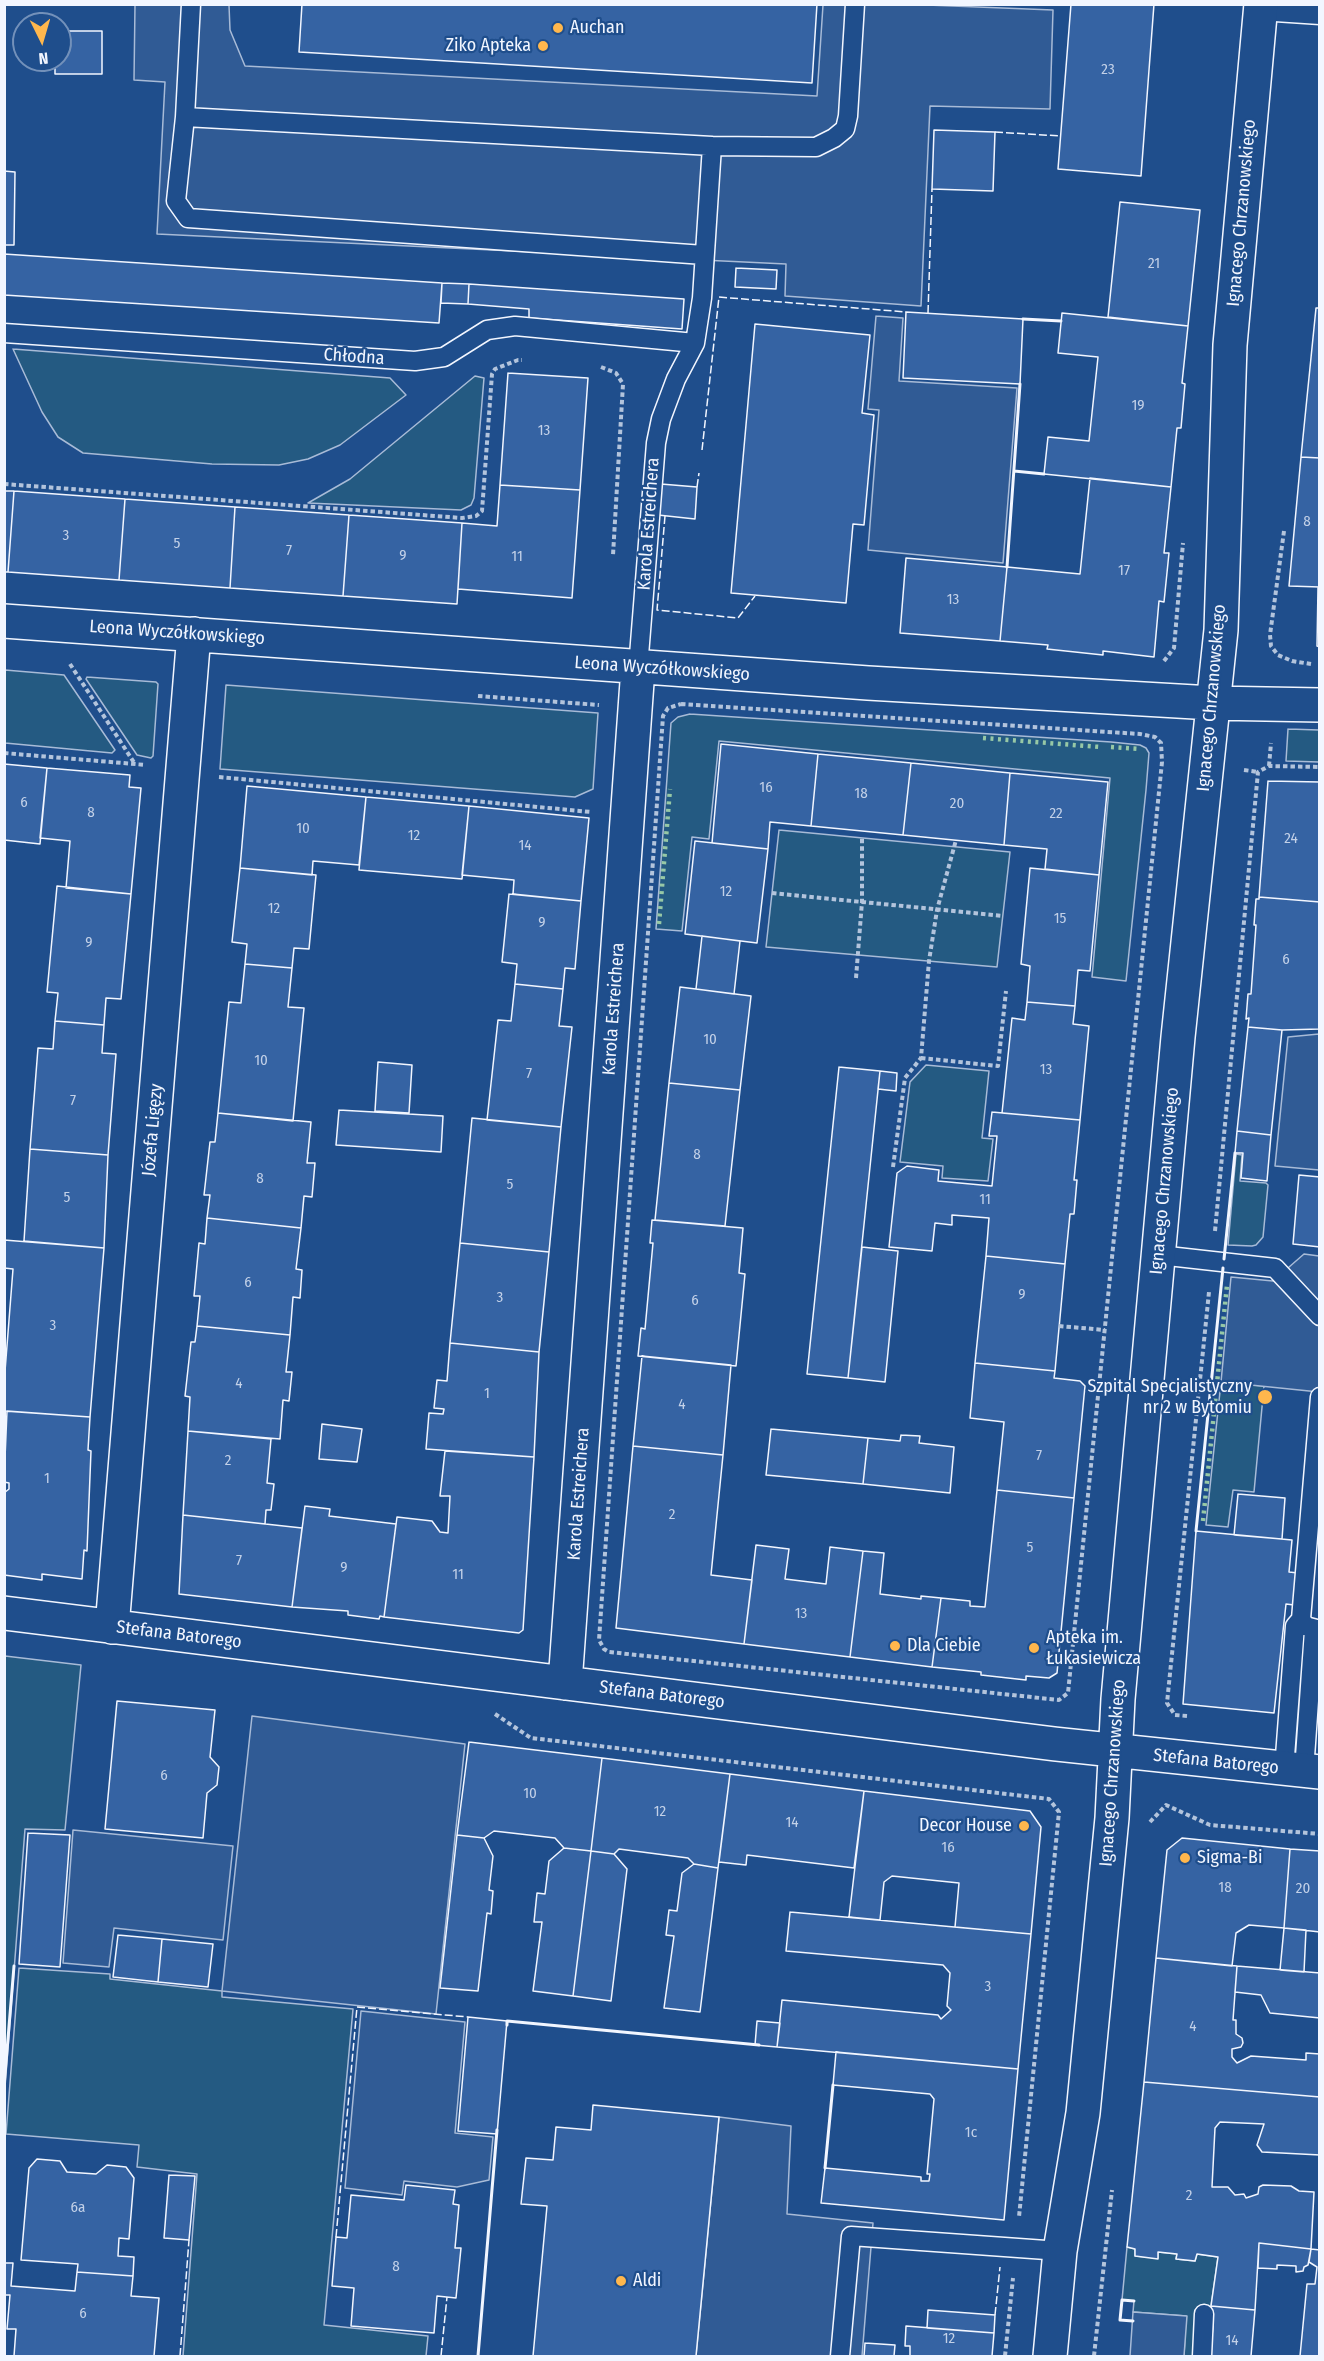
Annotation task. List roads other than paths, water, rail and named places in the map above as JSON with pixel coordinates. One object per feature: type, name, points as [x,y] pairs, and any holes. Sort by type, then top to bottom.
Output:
[{"type":"street","name":"Ignacego Chrzanowskiego","points":[[1050,2356],[1060,2251],[1083,2113],[1112,1818],[1118,1699],[1159,1255],[1221,630],[1230,345],[1260,8]]},
{"type":"street","name":"Leona Wyczółkowskiego","points":[[4,621],[638,668],[1212,703],[1320,705]]},
{"type":"street","name":"Józefa Ligęzy","points":[[112,1627],[194,634]]},
{"type":"street","name":"Karola Estreichera","points":[[565,1683],[638,668]]},
{"type":"street","name":"Stefana Batorego","points":[[4,1613],[1115,1751],[1302,1771]]},
{"type":"lane","points":[[191,4],[185,117],[176,201],[188,218],[704,255]]},
{"type":"lane","points":[[185,117],[712,146],[816,147],[834,138],[844,129],[848,116],[855,4]]},
{"type":"lane","points":[[1260,8],[1320,15]]},
{"type":"lane","name":"Karola Estreichera","points":[[638,668],[656,443],[661,419],[676,379],[695,343],[702,298],[712,146]]},
{"type":"lane","name":"Chłodna","points":[[4,333],[415,362],[444,357],[487,330],[515,326],[695,343]]},
{"type":"lane","points":[[1159,1255],[1275,1268],[1320,1316]]},
{"type":"lane","points":[[1302,1771],[1295,1626],[1311,1626],[1320,1397]]},
{"type":"lane","points":[[840,2356],[851,2236],[1060,2251]]},
{"type":"lane","points":[[1202,2356],[1204,2314]]},
{"type":"place","name":"Auchan","points":[[558,28]]},
{"type":"place","name":"Ziko Apteka","points":[[543,46]]},
{"type":"place","name":"Szpital Specjalistyczny nr 2 w Bytomiu","points":[[1265,1397]]},
{"type":"place","name":"Dla Ciebie","points":[[895,1646]]},
{"type":"place","name":"Apteka im. Łukasiewicza","points":[[1034,1648]]},
{"type":"place","name":"Decor House","points":[[1024,1826]]},
{"type":"place","name":"Sigma-Bi","points":[[1185,1858]]},
{"type":"place","name":"Aldi","points":[[621,2281]]}]
